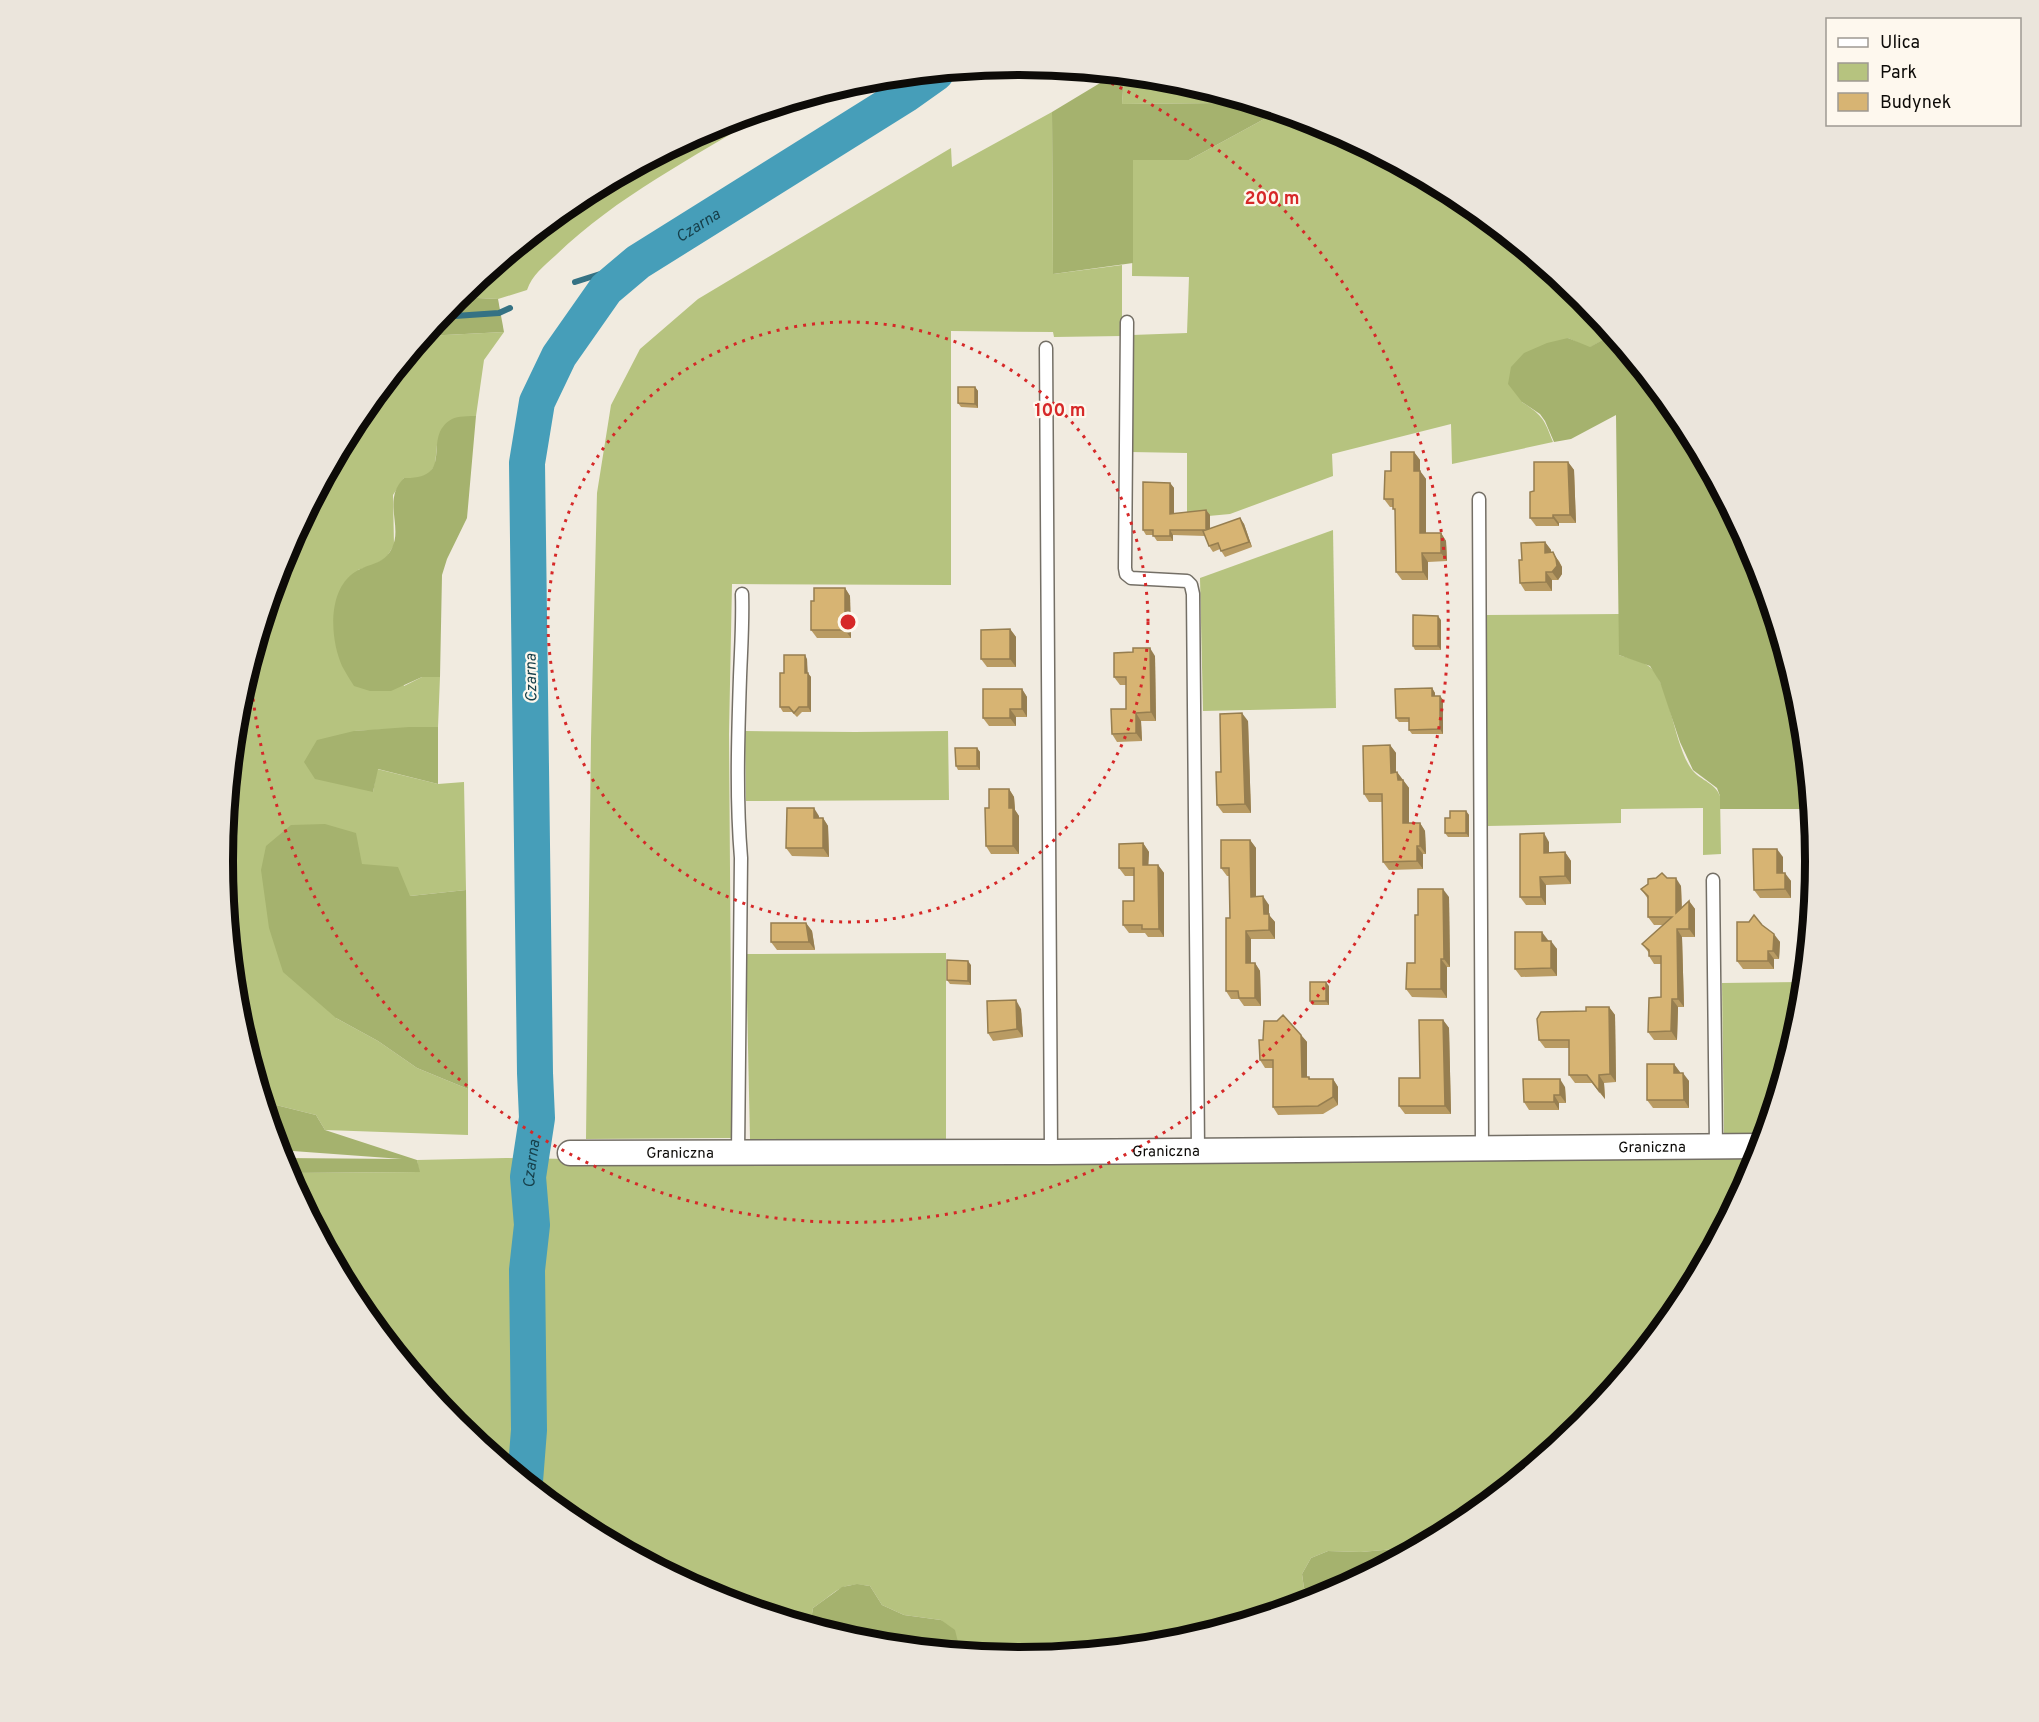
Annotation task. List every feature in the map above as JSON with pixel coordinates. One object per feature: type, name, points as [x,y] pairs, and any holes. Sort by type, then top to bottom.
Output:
[{"type":"street","name":"Graniczna","points":[[570,1153],[738,1154],[1752,1146]]},
{"type":"lane","points":[[1127,322],[1126,574],[1131,578],[1187,581],[1191,585],[1193,594],[1198,1150]]},
{"type":"lane","points":[[1046,348],[1051,1152]]},
{"type":"lane","points":[[1479,499],[1482,1147]]},
{"type":"lane","points":[[738,1154],[741,858],[738,820],[742,594]]},
{"type":"lane","points":[[1713,880],[1716,1146]]},
{"type":"green space","points":[[1105,80],[1124,82],[1122,104],[1223,102],[1269,116],[1189,160],[1133,160],[1133,263],[1053,274],[1052,112]]},
{"type":"green space","points":[[1124,82],[1173,90],[1223,102],[1222,103],[1122,104]]},
{"type":"green space","points":[[1052,112],[1053,274],[1122,265],[1122,336],[1054,337],[1053,332],[951,331],[951,585],[732,584],[729,734],[732,1138],[586,1139],[591,739],[597,493],[611,405],[640,349],[698,299],[951,148],[952,167]]},
{"type":"green space","points":[[1269,116],[1367,156],[1456,207],[1498,237],[1538,270],[1606,338],[1589,348],[1568,338],[1522,402],[1542,419],[1553,442],[1452,464],[1451,424],[1332,454],[1333,476],[1230,514],[1187,518],[1187,453],[1131,452],[1132,335],[1187,333],[1189,277],[1132,276],[1133,160],[1189,160]]},
{"type":"green space","points":[[744,126],[662,175],[607,212],[543,267],[535,275],[527,290],[498,299],[472,298],[541,237],[583,207],[626,180],[672,156]]},
{"type":"green space","points":[[472,298],[498,299],[504,332],[436,335]]},
{"type":"green space","points":[[504,332],[484,360],[476,416],[459,418],[437,445],[435,465],[429,474],[420,478],[404,478],[393,495],[394,545],[386,558],[358,570],[404,686],[422,677],[440,677],[438,727],[354,731],[373,792],[377,769],[438,784],[464,782],[466,890],[410,896],[336,1018],[378,1041],[417,1068],[468,1089],[468,1135],[325,1130],[316,1115],[272,1104],[260,1064],[240,964],[235,912],[233,861],[240,758],[260,658],[293,560],[339,468],[366,424],[396,383],[436,335]]},
{"type":"green space","points":[[1568,338],[1590,347],[1606,338],[1643,383],[1673,424],[1700,468],[1746,560],[1779,658],[1799,758],[1801,809],[1720,809],[1720,796],[1717,788],[1693,770],[1680,742],[1660,682],[1650,666],[1619,655],[1616,415],[1571,439],[1554,442],[1540,414],[1522,402],[1508,384],[1511,367],[1524,353],[1547,343]]},
{"type":"green space","points":[[476,416],[467,518],[447,559],[442,575],[440,677],[422,677],[391,691],[370,691],[354,686],[342,666],[335,642],[333,629],[335,603],[339,590],[355,572],[380,561],[389,554],[395,540],[394,495],[404,478],[430,472],[434,465],[439,436],[443,427],[454,418]]},
{"type":"green space","points":[[1333,530],[1336,708],[1203,711],[1200,578]]},
{"type":"green space","points":[[1619,614],[1619,655],[1647,665],[1657,675],[1687,761],[1693,771],[1715,788],[1720,796],[1721,854],[1703,855],[1703,808],[1621,809],[1621,823],[1487,826],[1486,615]]},
{"type":"green space","points":[[438,727],[438,784],[378,769],[373,792],[315,779],[304,762],[317,740],[354,731]]},
{"type":"green space","points":[[745,731],[948,731],[949,800],[746,801]]},
{"type":"green space","points":[[325,824],[356,833],[362,864],[398,867],[410,896],[466,890],[468,1089],[417,1068],[378,1041],[336,1018],[283,972],[269,928],[261,870],[266,846],[291,825]]},
{"type":"green space","points":[[946,953],[946,1139],[750,1139],[746,954]]},
{"type":"green space","points":[[1796,982],[1779,1064],[1755,1138],[1724,1139],[1722,983]]},
{"type":"green space","points":[[272,1104],[316,1115],[325,1130],[417,1160],[420,1172],[298,1173],[292,1158],[402,1159],[289,1151]]},
{"type":"green space","points":[[1748,1157],[1700,1254],[1673,1298],[1643,1339],[1575,1417],[1538,1452],[1456,1515],[1400,1549],[1361,1552],[1328,1551],[1311,1558],[1302,1574],[1304,1588],[1308,1592],[1223,1620],[1173,1632],[1122,1640],[1020,1647],[957,1644],[941,1620],[904,1615],[882,1605],[870,1586],[852,1585],[839,1589],[813,1608],[811,1619],[719,1587],[672,1566],[626,1542],[583,1515],[501,1452],[429,1379],[366,1298],[339,1254],[298,1173],[419,1172],[417,1160],[506,1158],[946,1165]]},
{"type":"green space","points":[[1400,1549],[1320,1587],[1308,1592],[1304,1588],[1302,1574],[1311,1558],[1328,1551],[1361,1552]]},
{"type":"green space","points":[[857,1584],[870,1586],[882,1605],[904,1615],[941,1620],[955,1630],[959,1644],[866,1632],[811,1619],[813,1608],[842,1587]]},
{"type":"building","points":[[958,387],[975,387],[975,404],[958,403]]},
{"type":"building","points":[[1391,452],[1414,452],[1414,471],[1420,471],[1420,533],[1441,533],[1441,553],[1422,553],[1423,572],[1396,572],[1395,509],[1393,509],[1393,499],[1384,499],[1385,471],[1391,471]]},
{"type":"building","points":[[1534,462],[1568,462],[1570,515],[1530,518],[1530,492],[1534,491]]},
{"type":"building","points":[[1143,482],[1170,483],[1170,514],[1206,510],[1206,530],[1240,518],[1249,542],[1221,551],[1218,543],[1209,546],[1203,531],[1205,530],[1170,530],[1170,536],[1153,536],[1153,530],[1143,530]]},
{"type":"building","points":[[1545,542],[1545,553],[1553,552],[1557,566],[1552,572],[1546,572],[1546,582],[1520,583],[1521,543]]},
{"type":"building","points":[[814,588],[845,588],[845,630],[811,630],[811,601],[814,601]]},
{"type":"building","points":[[1413,615],[1438,616],[1438,646],[1413,646]]},
{"type":"building","points":[[1010,629],[1010,659],[981,659],[981,630]]},
{"type":"building","points":[[1133,648],[1150,648],[1151,712],[1136,713],[1136,733],[1112,734],[1111,709],[1126,709],[1126,677],[1114,677],[1114,653],[1133,652]]},
{"type":"building","points":[[784,655],[805,655],[805,673],[808,673],[808,707],[799,707],[794,713],[789,707],[780,707],[780,673],[784,673]]},
{"type":"building","points":[[1432,688],[1432,696],[1440,696],[1440,729],[1409,730],[1409,718],[1396,718],[1395,689]]},
{"type":"building","points":[[983,689],[1022,689],[1022,709],[1010,709],[1010,718],[983,718]]},
{"type":"building","points":[[1242,713],[1245,804],[1217,805],[1216,772],[1221,772],[1220,714]]},
{"type":"building","points":[[1390,745],[1391,773],[1397,772],[1398,780],[1403,780],[1403,823],[1420,823],[1420,846],[1417,846],[1417,861],[1383,862],[1382,794],[1364,794],[1363,746]]},
{"type":"building","points":[[955,748],[977,748],[977,766],[956,766]]},
{"type":"building","points":[[989,789],[1009,789],[1009,808],[1013,808],[1013,846],[986,846],[985,808],[989,808]]},
{"type":"building","points":[[787,808],[814,808],[814,818],[823,818],[823,848],[786,848]]},
{"type":"building","points":[[1450,811],[1466,811],[1466,833],[1445,833],[1445,818],[1450,818]]},
{"type":"building","points":[[1544,833],[1544,853],[1565,852],[1565,876],[1540,877],[1541,897],[1520,897],[1520,834]]},
{"type":"building","points":[[1221,840],[1250,840],[1251,897],[1263,896],[1264,914],[1269,914],[1269,930],[1246,931],[1246,963],[1255,963],[1255,998],[1239,998],[1238,991],[1226,991],[1226,918],[1230,918],[1229,868],[1221,868]]},
{"type":"building","points":[[1143,843],[1143,865],[1158,865],[1159,929],[1142,929],[1142,925],[1123,925],[1123,901],[1134,901],[1134,868],[1119,868],[1119,844]]},
{"type":"building","points":[[1753,849],[1777,849],[1777,873],[1785,873],[1785,889],[1754,890]]},
{"type":"building","points":[[1662,873],[1667,878],[1676,878],[1676,913],[1689,901],[1689,929],[1677,929],[1678,999],[1672,999],[1671,1031],[1648,1032],[1649,998],[1661,997],[1661,956],[1649,956],[1649,950],[1642,944],[1672,917],[1648,917],[1648,896],[1641,889],[1648,884],[1648,879],[1656,878]]},
{"type":"building","points":[[1418,889],[1443,889],[1444,959],[1441,959],[1441,989],[1406,989],[1407,963],[1415,963],[1415,915],[1418,915]]},
{"type":"building","points":[[1754,915],[1774,934],[1773,951],[1768,951],[1768,961],[1737,961],[1737,922],[1749,922]]},
{"type":"building","points":[[771,923],[806,923],[809,942],[771,942]]},
{"type":"building","points":[[1515,932],[1542,932],[1542,941],[1551,941],[1551,968],[1515,969]]},
{"type":"building","points":[[947,960],[968,961],[968,981],[947,980]]},
{"type":"building","points":[[1310,982],[1326,982],[1326,1001],[1310,1001]]},
{"type":"building","points":[[1016,1000],[1017,1029],[988,1033],[987,1001]]},
{"type":"building","points":[[1586,1007],[1609,1007],[1610,1074],[1599,1075],[1599,1091],[1587,1075],[1569,1075],[1569,1040],[1539,1040],[1537,1019],[1541,1012],[1586,1011]]},
{"type":"building","points":[[1283,1015],[1301,1035],[1302,1077],[1333,1079],[1333,1097],[1318,1106],[1273,1107],[1273,1060],[1260,1060],[1259,1040],[1263,1040],[1264,1021],[1277,1021]]},
{"type":"building","points":[[1419,1020],[1443,1020],[1445,1106],[1399,1106],[1399,1078],[1420,1078]]},
{"type":"building","points":[[1647,1064],[1674,1064],[1674,1073],[1683,1073],[1684,1100],[1647,1100]]},
{"type":"building","points":[[1523,1079],[1560,1079],[1560,1095],[1554,1095],[1554,1102],[1524,1102]]},
{"type":"waterway","name":"Czarna","points":[[526,1472],[529,1430],[527,1270],[532,1225],[528,1177],[537,1118],[527,463],[537,402],[559,356],[606,289],[638,262],[924,81]]},
{"type":"waterway","points":[[575,282],[638,262]]},
{"type":"waterway","points":[[454,316],[499,313],[510,308]]}]
